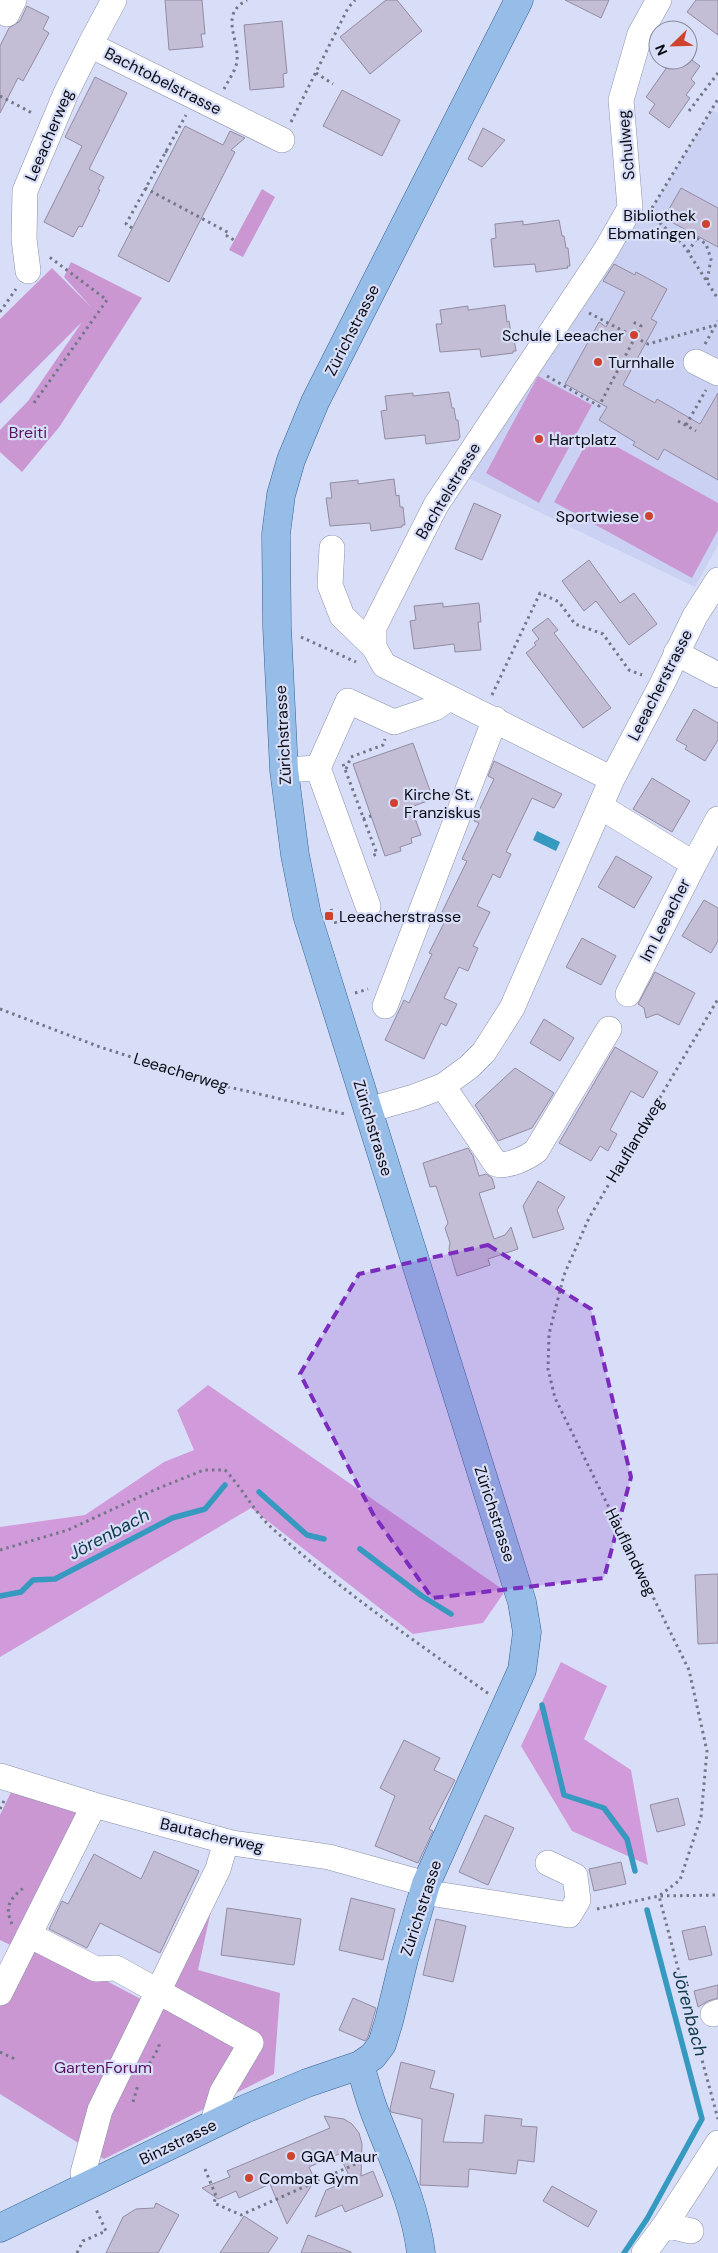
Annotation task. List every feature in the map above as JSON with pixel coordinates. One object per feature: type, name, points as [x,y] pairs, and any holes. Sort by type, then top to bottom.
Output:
[{"type":"main road","name":"Zürichstrasse","points":[[360,2065],[373,2056],[382,2044],[424,1888],[522,1670],[527,1632],[522,1602],[307,915],[295,855],[284,770],[277,627],[276,534],[281,495],[291,460],[315,402],[519,0]]},
{"type":"main road","name":"Binzstrasse","points":[[0,2228],[89,2192],[212,2125],[298,2086],[360,2065]]},
{"type":"main road","points":[[360,2065],[376,2114],[391,2148],[414,2214],[421,2253]]},
{"type":"street","name":"Schulweg","points":[[630,208],[622,100],[640,34],[659,0]]},
{"type":"street","name":"Bachtobelstrasse","points":[[112,1],[90,44],[156,75],[205,102],[249,122],[282,140]]},
{"type":"street","name":"Leeacherweg","points":[[27,260],[25,191],[53,123],[90,44]]},
{"type":"street","name":"Bachtelstrasse","points":[[379,656],[374,627],[436,505],[606,250],[630,208]]},
{"type":"street","points":[[332,548],[330,585],[342,616],[379,656],[449,698],[489,716],[612,779]]},
{"type":"street","name":"Leeacherstrasse","points":[[368,1110],[414,1097],[443,1086],[469,1067],[484,1052],[512,1008],[612,779],[695,616],[718,580]]},
{"type":"street","points":[[676,653],[718,676]]},
{"type":"street","points":[[368,906],[318,768],[348,701],[394,722],[435,708],[449,698]]},
{"type":"street","points":[[385,1006],[489,716]]},
{"type":"street","points":[[284,770],[318,768]]},
{"type":"street","name":"Im Leeacher","points":[[601,807],[694,864],[628,994]]},
{"type":"street","points":[[694,864],[718,819]]},
{"type":"street","points":[[443,1086],[496,1164],[502,1166],[531,1155],[536,1151],[609,1028]]},
{"type":"street","name":"Bautacherweg","points":[[0,1776],[226,1842],[342,1860],[424,1888]]},
{"type":"street","points":[[0,1993],[94,1805]]},
{"type":"street","points":[[89,2192],[83,2173],[100,2110],[218,1869],[226,1842]]},
{"type":"street","points":[[424,1888],[569,1914],[578,1900],[575,1876],[548,1863]]},
{"type":"street","points":[[29,1935],[96,1969],[116,1968],[251,2043],[222,2092],[212,2125]]},
{"type":"street","points":[[644,2253],[665,2225],[718,2143]]},
{"type":"street","points":[[665,2225],[691,2231]]},
{"type":"path","points":[[132,228],[126,224],[185,116],[205,102],[237,62],[232,20],[239,4],[247,0]]},
{"type":"path","points":[[282,140],[348,8],[355,0]]},
{"type":"path","points":[[316,73],[333,84]]},
{"type":"path","points":[[689,111],[718,73]]},
{"type":"path","points":[[0,96],[53,123]]},
{"type":"path","points":[[718,99],[649,213],[683,244],[718,299]]},
{"type":"path","points":[[165,151],[171,154]]},
{"type":"path","points":[[145,188],[229,233],[227,236],[234,240]]},
{"type":"path","points":[[688,252],[697,237],[706,244],[711,259],[707,281]]},
{"type":"path","points":[[0,312],[27,260],[46,255],[107,300],[34,403]]},
{"type":"path","points":[[529,365],[599,406],[641,326],[631,321]]},
{"type":"path","points":[[610,324],[648,344],[716,325]]},
{"type":"path","points":[[686,425],[710,369]]},
{"type":"path","points":[[678,421],[696,431]]},
{"type":"path","points":[[489,716],[540,593],[559,602],[575,624],[603,634],[629,670],[662,684]]},
{"type":"path","points":[[297,644],[296,635],[358,663],[379,656]]},
{"type":"path","points":[[346,770],[351,757],[383,745],[394,722]]},
{"type":"path","points":[[330,906],[338,932]]},
{"type":"path","name":"Hauflandweg","points":[[569,1914],[659,1896],[680,1880],[701,1817],[707,1751],[688,1670],[555,1398],[548,1369],[549,1334],[564,1275],[589,1218],[718,999]]},
{"type":"path","name":"Leeacherweg","points":[[0,1009],[100,1047],[216,1084],[344,1115],[368,1110]]},
{"type":"path","points":[[0,1550],[68,1530],[154,1490],[204,1470],[225,1470],[252,1506],[272,1528],[364,1604],[506,1706]]},
{"type":"path","points":[[718,1895],[659,1896],[718,2119]]},
{"type":"path","points":[[0,2052],[15,2059]]},
{"type":"path","points":[[205,2169],[216,2196],[214,2203],[240,2215],[391,2148]]},
{"type":"path","points":[[77,2253],[83,2241],[106,2231],[89,2192]]},
{"type":"highlighted area","points":[[488,1245],[591,1309],[631,1477],[604,1578],[432,1598],[373,1514],[300,1374],[359,1274]]},
{"type":"shaded area","name":"Schule Leeacher","points":[[712,110],[718,113],[718,545],[695,587],[458,473],[630,208],[649,213]]},
{"type":"shaded area","points":[[208,1385],[505,1591],[483,1623],[413,1634],[251,1508],[0,1657],[0,1527],[85,1515],[164,1462],[194,1450],[177,1410]]},
{"type":"shaded area","points":[[561,1662],[607,1686],[584,1739],[631,1770],[648,1865],[572,1831],[521,1746]]},
{"type":"green space","points":[[262,189],[275,197],[243,257],[229,250]]},
{"type":"green space","name":"Breiti","points":[[71,262],[142,298],[60,426],[22,472],[0,452],[0,430],[28,401],[82,322],[0,404],[0,319],[52,268],[92,308],[64,277]]},
{"type":"green space","name":"Hartplatz","points":[[538,376],[592,405],[539,503],[486,473]]},
{"type":"green space","name":"Sportwiese","points":[[592,433],[718,503],[718,530],[692,578],[554,502]]},
{"type":"green space","name":"GartenForum","points":[[14,1786],[82,1809],[21,1936],[156,2007],[219,1874],[198,1970],[280,1993],[274,2074],[104,2159],[0,2094],[0,2002],[25,1952],[0,1940],[0,1815]]},
{"type":"water","points":[[537,831],[560,842],[556,851],[533,840]]},
{"type":"building","points":[[165,0],[202,0],[205,34],[201,34],[203,47],[169,50]]},
{"type":"building","points":[[386,0],[397,0],[422,31],[370,74],[340,37]]},
{"type":"building","points":[[565,0],[609,0],[601,18]]},
{"type":"building","points":[[696,0],[718,0],[718,35],[698,20],[687,12]]},
{"type":"building","points":[[27,6],[49,17],[43,29],[49,33],[23,81],[18,78],[0,113],[0,46],[9,28],[20,21]]},
{"type":"building","points":[[282,21],[287,73],[283,74],[284,87],[250,90],[244,25]]},
{"type":"building","points":[[665,70],[697,70],[691,79],[695,83],[686,95],[690,98],[669,128],[649,113],[655,104],[646,97]]},
{"type":"building","points":[[95,77],[127,93],[89,169],[104,177],[98,189],[100,190],[82,227],[79,226],[73,237],[44,222],[82,146],[65,137]]},
{"type":"building","points":[[342,90],[400,120],[382,156],[323,126]]},
{"type":"building","points":[[185,126],[223,145],[230,131],[245,138],[231,150],[235,152],[169,282],[118,256]]},
{"type":"building","points":[[483,128],[505,140],[482,167],[468,159]]},
{"type":"building","points":[[681,188],[718,208],[718,247],[664,218]]},
{"type":"building","points":[[559,220],[562,236],[564,236],[566,248],[568,248],[570,266],[567,266],[568,268],[536,272],[535,264],[494,267],[491,239],[496,238],[495,224],[523,221],[523,225]]},
{"type":"building","points":[[614,264],[635,275],[636,272],[667,289],[651,319],[657,322],[623,385],[655,403],[657,399],[700,424],[718,393],[718,480],[664,449],[658,460],[633,445],[635,442],[599,420],[607,407],[565,384],[599,322],[606,327],[625,292],[603,281]]},
{"type":"building","points":[[505,305],[507,322],[509,321],[511,333],[513,333],[516,351],[481,357],[480,349],[440,352],[436,324],[442,324],[440,310],[468,306],[468,310]]},
{"type":"building","points":[[449,392],[452,408],[454,408],[456,420],[458,420],[460,437],[458,440],[426,444],[425,435],[385,439],[381,411],[387,410],[385,396],[413,393],[413,396]]},
{"type":"building","points":[[394,479],[396,496],[399,495],[400,507],[403,507],[405,525],[371,531],[370,523],[330,526],[326,498],[332,498],[330,483],[358,480],[358,484]]},
{"type":"building","points":[[474,503],[501,515],[482,560],[455,549]]},
{"type":"building","points":[[589,560],[620,603],[634,593],[657,624],[629,645],[596,601],[584,611],[562,581]]},
{"type":"building","points":[[443,603],[443,607],[479,603],[481,622],[478,622],[481,650],[455,652],[454,644],[414,649],[410,621],[416,620],[414,606]]},
{"type":"building","points":[[548,618],[558,630],[554,633],[611,708],[583,728],[526,653],[536,645],[534,643],[539,639],[532,630]]},
{"type":"building","points":[[694,709],[718,723],[718,740],[705,761],[685,749],[687,746],[676,740]]},
{"type":"building","name":"Kirche St. Franziskus","points":[[413,743],[433,799],[411,807],[421,835],[411,838],[412,843],[400,847],[401,851],[385,856],[353,764]]},
{"type":"building","points":[[494,761],[562,794],[554,808],[532,798],[506,852],[511,854],[500,878],[493,874],[477,906],[490,912],[473,946],[478,948],[468,971],[459,967],[444,998],[457,1004],[446,1026],[441,1023],[424,1059],[385,1040],[404,1000],[409,1003],[432,954],[429,953],[447,917],[441,914],[467,861],[462,859],[479,823],[474,821],[494,779],[488,776]]},
{"type":"building","points":[[652,778],[690,801],[672,832],[633,809]]},
{"type":"building","points":[[616,856],[652,877],[634,908],[598,887]]},
{"type":"building","points":[[704,900],[718,908],[718,941],[711,953],[682,936]]},
{"type":"building","points":[[582,938],[616,956],[601,985],[566,967]]},
{"type":"building","points":[[655,972],[695,993],[679,1025],[657,1014],[646,1018],[644,1008],[638,1004]]},
{"type":"building","points":[[544,1019],[574,1038],[560,1061],[530,1043]]},
{"type":"building","points":[[615,1047],[658,1072],[643,1098],[631,1091],[610,1130],[617,1134],[608,1151],[600,1146],[591,1161],[559,1143]]},
{"type":"building","points":[[515,1068],[554,1093],[532,1128],[498,1141],[475,1105]]},
{"type":"building","points":[[468,1148],[473,1156],[479,1176],[486,1174],[492,1178],[495,1188],[479,1193],[494,1239],[505,1235],[511,1227],[518,1249],[488,1259],[490,1265],[457,1276],[445,1228],[448,1223],[436,1186],[430,1187],[423,1163]]},
{"type":"building","points":[[538,1181],[565,1197],[557,1210],[564,1229],[533,1238],[523,1206]]},
{"type":"building","points":[[718,1574],[718,1643],[698,1644],[695,1575]]},
{"type":"building","points":[[404,1740],[440,1758],[434,1770],[455,1780],[429,1829],[433,1831],[418,1863],[375,1846],[395,1796],[380,1788]]},
{"type":"building","points":[[678,1798],[685,1825],[657,1832],[650,1805]]},
{"type":"building","points":[[485,1815],[514,1828],[488,1885],[459,1872]]},
{"type":"building","points":[[154,1851],[199,1871],[160,1953],[100,1923],[87,1948],[49,1929],[62,1901],[68,1904],[94,1854],[141,1879]]},
{"type":"building","points":[[621,1862],[626,1884],[594,1891],[589,1869]]},
{"type":"building","points":[[351,1898],[395,1909],[383,1960],[339,1950]]},
{"type":"building","points":[[227,1908],[301,1919],[294,1965],[221,1955]]},
{"type":"building","points":[[436,1919],[466,1926],[453,1982],[423,1975]]},
{"type":"building","points":[[705,1926],[712,1955],[689,1960],[682,1931]]},
{"type":"building","points":[[718,1985],[718,1998],[698,2007],[694,1991]]},
{"type":"building","points":[[353,1998],[376,2008],[368,2037],[365,2041],[339,2030]]},
{"type":"building","points":[[401,2062],[435,2071],[430,2088],[454,2094],[443,2142],[483,2143],[485,2115],[522,2119],[521,2126],[537,2127],[534,2162],[518,2160],[516,2174],[469,2169],[468,2187],[420,2185],[422,2119],[391,2112],[390,2109]]},
{"type":"building","points":[[324,2116],[344,2119],[352,2124],[359,2133],[362,2144],[361,2176],[373,2171],[383,2196],[345,2212],[342,2205],[315,2217],[326,2190],[351,2180],[339,2154],[309,2167],[315,2180],[287,2224],[270,2184],[239,2198],[236,2191],[218,2199],[202,2188],[230,2177],[227,2171],[330,2128]]},
{"type":"building","points":[[552,2186],[597,2211],[588,2227],[543,2201]]},
{"type":"building","points":[[156,2203],[179,2215],[158,2253],[106,2253],[123,2217],[136,2209],[154,2208]]},
{"type":"building","points":[[244,2216],[278,2238],[268,2253],[220,2253]]},
{"type":"building","points":[[308,2235],[351,2252],[351,2253],[301,2253]]},
{"type":"waterway","name":"Jörenbach","points":[[0,1596],[21,1592],[33,1580],[55,1579],[172,1518],[205,1509],[225,1485]]},
{"type":"waterway","name":"Jörenbach","points":[[259,1492],[307,1535],[324,1539]]},
{"type":"waterway","name":"Jörenbach","points":[[360,1549],[422,1596],[451,1614]]},
{"type":"waterway","name":"Jörenbach","points":[[542,1705],[564,1795],[604,1808],[627,1839],[635,1871]]},
{"type":"waterway","name":"Jörenbach","points":[[624,2253],[647,2219],[702,2119],[647,1910]]},
{"type":"place","name":"Bibliothek Ebmatingen","points":[[706,224]]},
{"type":"place","name":"Schule Leeacher","points":[[634,335]]},
{"type":"place","name":"Turnhalle","points":[[598,362]]},
{"type":"place","name":"Hartplatz","points":[[539,439]]},
{"type":"place","name":"Sportwiese","points":[[649,516]]},
{"type":"place","name":"Kirche St. Franziskus","points":[[394,803]]},
{"type":"place","name":"Leeacherstrasse","points":[[329,916]]},
{"type":"place","name":"GGA Maur","points":[[291,2156]]},
{"type":"place","name":"Combat Gym","points":[[249,2178]]}]
